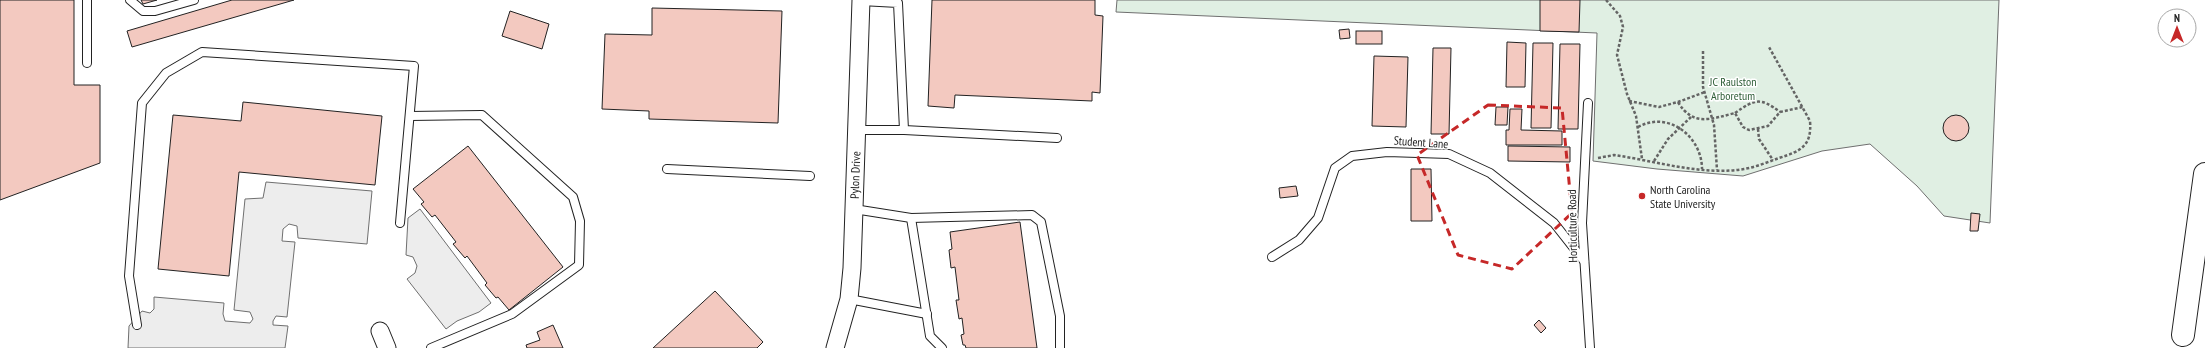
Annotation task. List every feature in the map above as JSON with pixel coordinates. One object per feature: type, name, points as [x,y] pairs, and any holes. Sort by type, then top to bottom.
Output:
[{"type":"highway","points":[[2181,342],[2205,174]]},
{"type":"highway","points":[[2181,342],[2205,241]]},
{"type":"street","name":"Pylon Drive","points":[[835,348],[849,299],[854,209],[861,0]]},
{"type":"lane","points":[[87,0],[87,63]]},
{"type":"lane","points":[[130,0],[142,12],[155,12],[194,0]]},
{"type":"lane","points":[[861,0],[898,3],[904,130]]},
{"type":"lane","points":[[137,325],[129,276],[142,103],[166,72],[202,52],[414,66],[400,223]]},
{"type":"lane","name":"Horticulture Road","points":[[1588,103],[1583,183],[1584,261],[1588,298],[1590,348]]},
{"type":"lane","points":[[410,116],[482,115],[573,197],[580,221],[579,265],[512,314],[431,348]]},
{"type":"lane","points":[[856,130],[904,130],[1057,138]]},
{"type":"lane","name":"Student Lane","points":[[1272,257],[1299,240],[1318,218],[1335,168],[1352,156],[1386,152],[1449,154],[1490,172],[1554,223],[1584,261]]},
{"type":"lane","points":[[668,169],[810,176]]},
{"type":"lane","points":[[854,209],[911,218],[1032,215],[1041,222],[1060,316],[1060,348]]},
{"type":"lane","points":[[911,218],[930,336],[942,348]]},
{"type":"lane","points":[[849,299],[927,314]]},
{"type":"path","points":[[1606,0],[1620,16],[1623,27],[1617,55],[1629,101],[1636,116],[1642,159]]},
{"type":"path","points":[[1595,158],[1614,155],[1702,169],[1744,169],[1804,148],[1811,133],[1810,121],[1803,107],[1794,95],[1769,47]]},
{"type":"path","points":[[1703,51],[1703,86],[1716,134],[1717,170]]},
{"type":"path","points":[[1629,101],[1659,107],[1705,92]]},
{"type":"path","points":[[1678,102],[1684,113],[1691,117],[1704,120],[1735,113],[1759,101],[1765,101],[1780,112]]},
{"type":"path","points":[[1735,113],[1743,127],[1758,129],[1768,126],[1780,112],[1803,107]]},
{"type":"path","points":[[1654,161],[1668,140],[1691,117]]},
{"type":"path","points":[[1638,127],[1655,121],[1674,124],[1680,128],[1696,146],[1700,156],[1702,169]]},
{"type":"path","points":[[1758,129],[1759,139],[1773,160]]},
{"type":"highlighted area","points":[[1488,105],[1562,108],[1572,213],[1512,269],[1458,255],[1417,155]]},
{"type":"green space","name":"JC Raulston Arboretum","points":[[1117,0],[1999,0],[1990,223],[1944,216],[1917,186],[1870,144],[1822,151],[1743,176],[1657,169],[1593,161],[1597,33],[1116,12]]},
{"type":"shaded area","points":[[266,182],[372,191],[367,244],[298,238],[297,226],[289,224],[283,229],[282,241],[295,242],[287,317],[276,316],[273,321],[273,325],[288,326],[285,348],[128,348],[129,326],[142,311],[150,313],[154,309],[154,297],[224,303],[223,314],[225,321],[250,323],[253,319],[250,312],[234,310],[245,199],[263,198]]},
{"type":"shaded area","points":[[420,209],[491,303],[479,312],[457,321],[446,329],[407,279],[415,273],[417,266],[413,257],[406,255],[408,218]]},
{"type":"building","points":[[0,0],[74,0],[74,85],[100,85],[100,163],[0,200]]},
{"type":"building","points":[[141,0],[157,0],[143,4]]},
{"type":"building","points":[[232,0],[294,0],[132,47],[127,31]]},
{"type":"building","points":[[932,0],[1095,0],[1095,15],[1103,16],[1100,93],[1092,92],[1092,101],[955,95],[954,108],[928,106]]},
{"type":"building","points":[[1540,0],[1580,0],[1579,32],[1540,31]]},
{"type":"building","points":[[652,8],[782,11],[778,123],[649,119],[649,111],[602,109],[605,34],[652,35]]},
{"type":"building","points":[[510,11],[549,24],[542,49],[502,36]]},
{"type":"building","points":[[1349,29],[1350,38],[1340,39],[1339,30]]},
{"type":"building","points":[[1356,31],[1382,31],[1382,44],[1356,44]]},
{"type":"building","points":[[1507,42],[1526,43],[1525,87],[1506,87]]},
{"type":"building","points":[[1533,43],[1553,43],[1551,128],[1531,128]]},
{"type":"building","points":[[1560,44],[1580,44],[1578,129],[1558,129]]},
{"type":"building","points":[[1433,48],[1451,48],[1449,134],[1431,134]]},
{"type":"building","points":[[1374,56],[1408,57],[1406,127],[1372,126]]},
{"type":"building","points":[[243,102],[382,116],[375,185],[239,172],[229,276],[158,269],[173,115],[241,121]]},
{"type":"building","points":[[1496,107],[1508,107],[1507,125],[1495,125]]},
{"type":"building","points":[[1510,109],[1522,109],[1521,130],[1562,131],[1562,145],[1506,145],[1506,130],[1509,130]]},
{"type":"building","points":[[1956,115],[1965,119],[1969,128],[1965,137],[1956,141],[1947,137],[1943,128],[1947,119]]},
{"type":"building","points":[[468,146],[563,267],[509,310],[485,285],[487,283],[467,256],[465,258],[453,244],[456,242],[435,215],[432,217],[421,204],[424,202],[413,189]]},
{"type":"building","points":[[1508,146],[1570,147],[1570,162],[1508,161]]},
{"type":"building","points":[[1411,169],[1431,169],[1432,221],[1411,221]]},
{"type":"building","points":[[1296,186],[1298,196],[1280,198],[1279,188]]},
{"type":"building","points":[[1971,213],[1980,214],[1978,231],[1970,231]]},
{"type":"building","points":[[1020,222],[1037,348],[966,348],[965,345],[963,345],[961,335],[964,334],[962,318],[959,319],[956,300],[959,300],[955,267],[951,268],[949,250],[952,249],[950,232]]},
{"type":"building","points":[[715,291],[763,342],[757,348],[653,348]]},
{"type":"building","points":[[1539,320],[1546,328],[1541,333],[1534,325]]},
{"type":"building","points":[[553,325],[563,348],[527,348],[526,345],[540,340],[537,332]]},
{"type":"place","name":"North Carolina State University","points":[[1642,196]]}]
